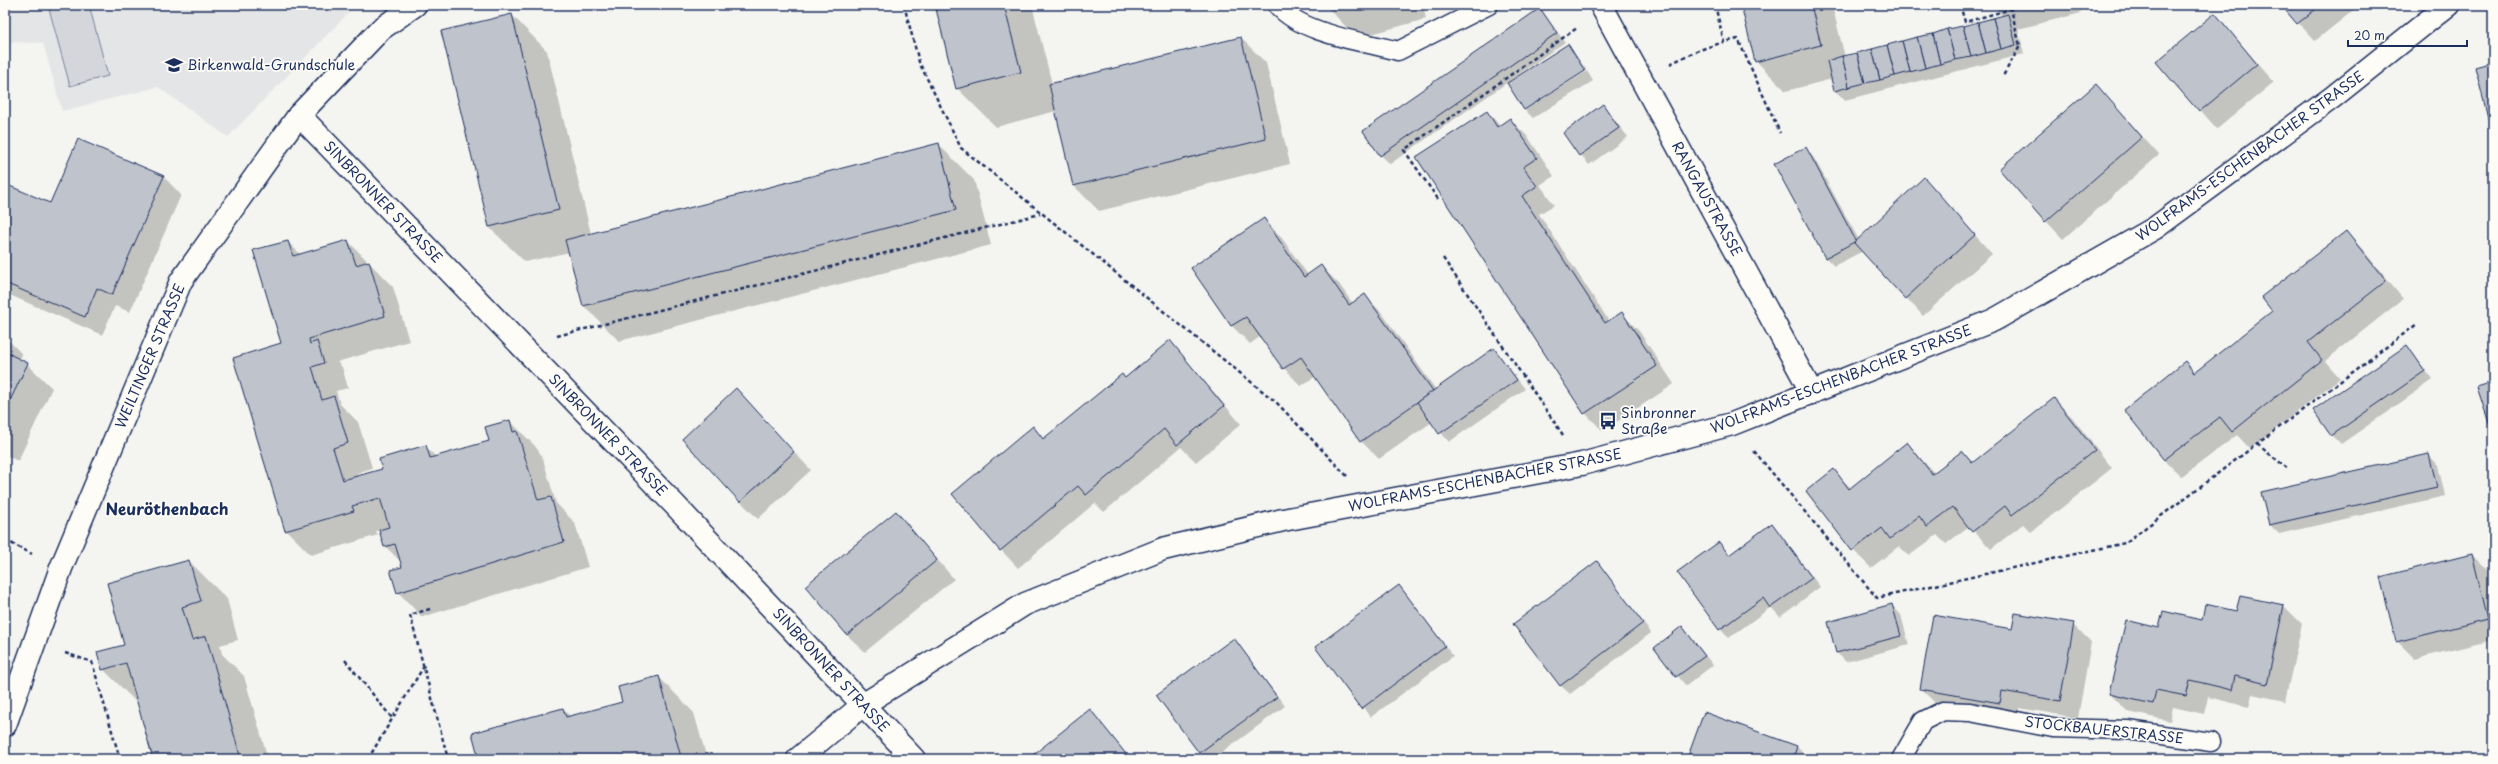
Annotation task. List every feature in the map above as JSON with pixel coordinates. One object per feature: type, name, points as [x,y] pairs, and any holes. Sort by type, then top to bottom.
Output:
[{"type":"street","name":"WEILTINGER STRASSE","points":[[5,725],[61,568],[181,281],[299,115],[381,29],[415,5]]},
{"type":"street","name":"WOLFRAMS-ESCHENBACHER STRASSE","points":[[798,759],[864,704],[1025,604],[1163,549],[1283,520],[1582,464],[1732,424],[1994,320],[2155,228],[2333,98],[2448,5]]},
{"type":"street","name":"RANGAUSTRASSE","points":[[1602,7],[1812,393]]},
{"type":"street","name":"SINBRONNER STRASSE","points":[[299,115],[522,345],[864,704],[914,759]]},
{"type":"lane","points":[[1277,5],[1283,12],[1308,27],[1398,51],[1489,5]]},
{"type":"lane","name":"STOCKBAUERSTRASSE","points":[[1901,759],[1923,721],[1943,711],[1970,712],[2053,728],[2128,730],[2211,742]]},
{"type":"path","points":[[904,5],[919,62],[961,148],[1276,402],[1373,504]]},
{"type":"path","points":[[1715,5],[1724,42]]},
{"type":"path","points":[[1960,5],[1965,22],[2010,9],[2020,46],[2003,76]]},
{"type":"path","points":[[1438,199],[1404,150],[1602,7]]},
{"type":"path","points":[[1696,51],[1738,39],[1780,133]]},
{"type":"path","points":[[522,345],[1041,214]]},
{"type":"path","points":[[1443,258],[1582,464]]},
{"type":"path","points":[[1732,424],[1877,598],[2125,543],[2417,324]]},
{"type":"path","points":[[2257,444],[2287,468]]},
{"type":"path","points":[[430,608],[410,615],[448,759]]},
{"type":"path","points":[[35,642],[92,662],[120,759]]},
{"type":"path","points":[[345,660],[392,718]]},
{"type":"path","points":[[368,759],[424,666]]},
{"type":"shaded area","name":"Birkenwald-Grundschule","points":[[5,5],[356,5],[228,137],[158,87],[62,111],[43,43],[5,42]]},
{"type":"shaded area","points":[[48,5],[89,5],[108,76],[70,86]]},
{"type":"building","points":[[935,5],[1004,5],[1021,72],[956,89]]},
{"type":"building","points":[[1741,5],[1811,5],[1821,45],[1755,62]]},
{"type":"building","points":[[2281,5],[2321,5],[2297,24]]},
{"type":"building","points":[[1540,8],[1557,33],[1380,156],[1363,131]]},
{"type":"building","points":[[2215,13],[2257,64],[2199,112],[2156,62]]},
{"type":"building","points":[[512,14],[559,210],[489,227],[441,31]]},
{"type":"building","points":[[2008,14],[2016,45],[2001,49],[1993,18]]},
{"type":"building","points":[[1993,18],[2001,49],[1986,53],[1978,22]]},
{"type":"building","points":[[1978,22],[1986,53],[1971,57],[1963,26]]},
{"type":"building","points":[[1963,26],[1971,57],[1955,60],[1947,29]]},
{"type":"building","points":[[1947,29],[1955,60],[1940,64],[1933,34]]},
{"type":"building","points":[[1933,34],[1940,64],[1925,68],[1917,37]]},
{"type":"building","points":[[1241,37],[1266,139],[1073,186],[1049,84]]},
{"type":"building","points":[[1917,37],[1925,68],[1910,72],[1902,41]]},
{"type":"building","points":[[1902,41],[1910,72],[1895,76],[1887,45]]},
{"type":"building","points":[[1568,44],[1585,71],[1524,110],[1507,83]]},
{"type":"building","points":[[1887,45],[1895,76],[1880,80],[1872,49]]},
{"type":"building","points":[[1872,49],[1880,80],[1865,83],[1857,53]]},
{"type":"building","points":[[1857,53],[1865,83],[1849,87],[1842,56]]},
{"type":"building","points":[[1842,56],[1849,87],[1834,91],[1827,61]]},
{"type":"building","points":[[2493,62],[2493,137],[2475,67]]},
{"type":"building","points":[[2096,84],[2142,137],[2045,222],[1999,169]]},
{"type":"building","points":[[1603,104],[1619,128],[1579,156],[1563,133]]},
{"type":"building","points":[[1487,111],[1497,127],[1510,118],[1537,158],[1523,167],[1537,186],[1522,196],[1605,323],[1622,312],[1657,366],[1584,414],[1416,157]]},
{"type":"building","points":[[78,139],[164,176],[112,295],[97,288],[85,317],[5,283],[5,184],[50,203]]},
{"type":"building","points":[[939,143],[956,210],[583,306],[565,240]]},
{"type":"building","points":[[1806,147],[1856,241],[1825,258],[1774,164]]},
{"type":"building","points":[[1924,177],[1975,235],[1905,299],[1854,243]]},
{"type":"building","points":[[1264,218],[1304,277],[1321,265],[1349,305],[1365,294],[1433,391],[1360,442],[1301,357],[1283,369],[1246,317],[1231,326],[1191,268]]},
{"type":"building","points":[[2346,231],[2386,281],[2308,342],[2322,360],[2232,432],[2220,417],[2164,460],[2124,410],[2185,361],[2194,373],[2272,311],[2261,297]]},
{"type":"building","points":[[348,240],[356,265],[369,261],[385,316],[309,339],[310,344],[317,341],[324,363],[312,367],[322,400],[334,396],[348,443],[333,448],[343,480],[382,469],[379,459],[426,445],[430,458],[489,441],[485,427],[510,420],[513,432],[517,431],[538,500],[551,497],[564,542],[397,593],[390,570],[402,567],[395,544],[384,547],[379,530],[389,527],[380,498],[352,506],[354,511],[285,531],[233,358],[281,343],[253,250],[288,241],[293,256]]},
{"type":"building","points":[[1170,340],[1224,406],[1177,445],[1164,429],[1086,495],[1078,486],[1000,551],[952,494],[1033,426],[1043,439],[1122,374],[1125,378]]},
{"type":"building","points":[[2407,345],[2425,371],[2331,436],[2313,410]]},
{"type":"building","points":[[1494,348],[1517,380],[1439,434],[1417,402]]},
{"type":"building","points":[[5,352],[28,363],[5,411]]},
{"type":"building","points":[[2493,382],[2493,435],[2477,387]]},
{"type":"building","points":[[736,388],[794,452],[740,502],[682,439]]},
{"type":"building","points":[[2054,398],[2095,450],[2012,515],[2005,506],[1972,532],[1953,507],[1927,527],[1919,516],[1890,539],[1882,528],[1852,551],[1806,491],[1834,469],[1849,489],[1907,442],[1932,474],[1962,451],[1972,463]]},
{"type":"building","points":[[2429,454],[2437,487],[2269,525],[2261,492]]},
{"type":"building","points":[[896,511],[937,560],[847,635],[805,586]]},
{"type":"building","points":[[1772,523],[1812,578],[1770,608],[1763,598],[1719,630],[1677,572],[1719,542],[1729,555]]},
{"type":"building","points":[[2472,554],[2488,619],[2396,642],[2380,577]]},
{"type":"building","points":[[189,560],[201,601],[182,607],[192,640],[206,636],[241,759],[153,759],[126,663],[102,670],[97,652],[124,645],[107,583]]},
{"type":"building","points":[[1597,561],[1643,623],[1560,686],[1513,624]]},
{"type":"building","points":[[1399,585],[1445,646],[1361,709],[1315,647]]},
{"type":"building","points":[[2240,596],[2284,605],[2267,684],[2235,676],[2232,690],[2190,680],[2186,696],[2156,690],[2153,704],[2109,694],[2126,620],[2159,628],[2163,611],[2202,620],[2205,604],[2236,611]]},
{"type":"building","points":[[1892,604],[1901,636],[1836,653],[1828,622]]},
{"type":"building","points":[[2015,613],[2074,623],[2060,701],[2002,691],[2000,703],[1920,689],[1933,615],[2012,629]]},
{"type":"building","points":[[1682,626],[1705,656],[1676,677],[1654,648]]},
{"type":"building","points":[[1234,638],[1277,697],[1199,753],[1156,695]]},
{"type":"building","points":[[659,676],[681,757],[674,759],[479,759],[472,733],[563,708],[566,717],[622,702],[618,687]]},
{"type":"building","points":[[1090,709],[1130,759],[1028,759]]},
{"type":"building","points":[[1704,712],[1797,746],[1793,759],[1687,759]]},
{"type":"place","name":"Birkenwald-Grundschule","points":[[174,65]]},
{"type":"place","name":"Sinbronner Straße","points":[[1608,421]]},
{"type":"district","name":"Neuröthenbach","points":[[167,509]]}]
